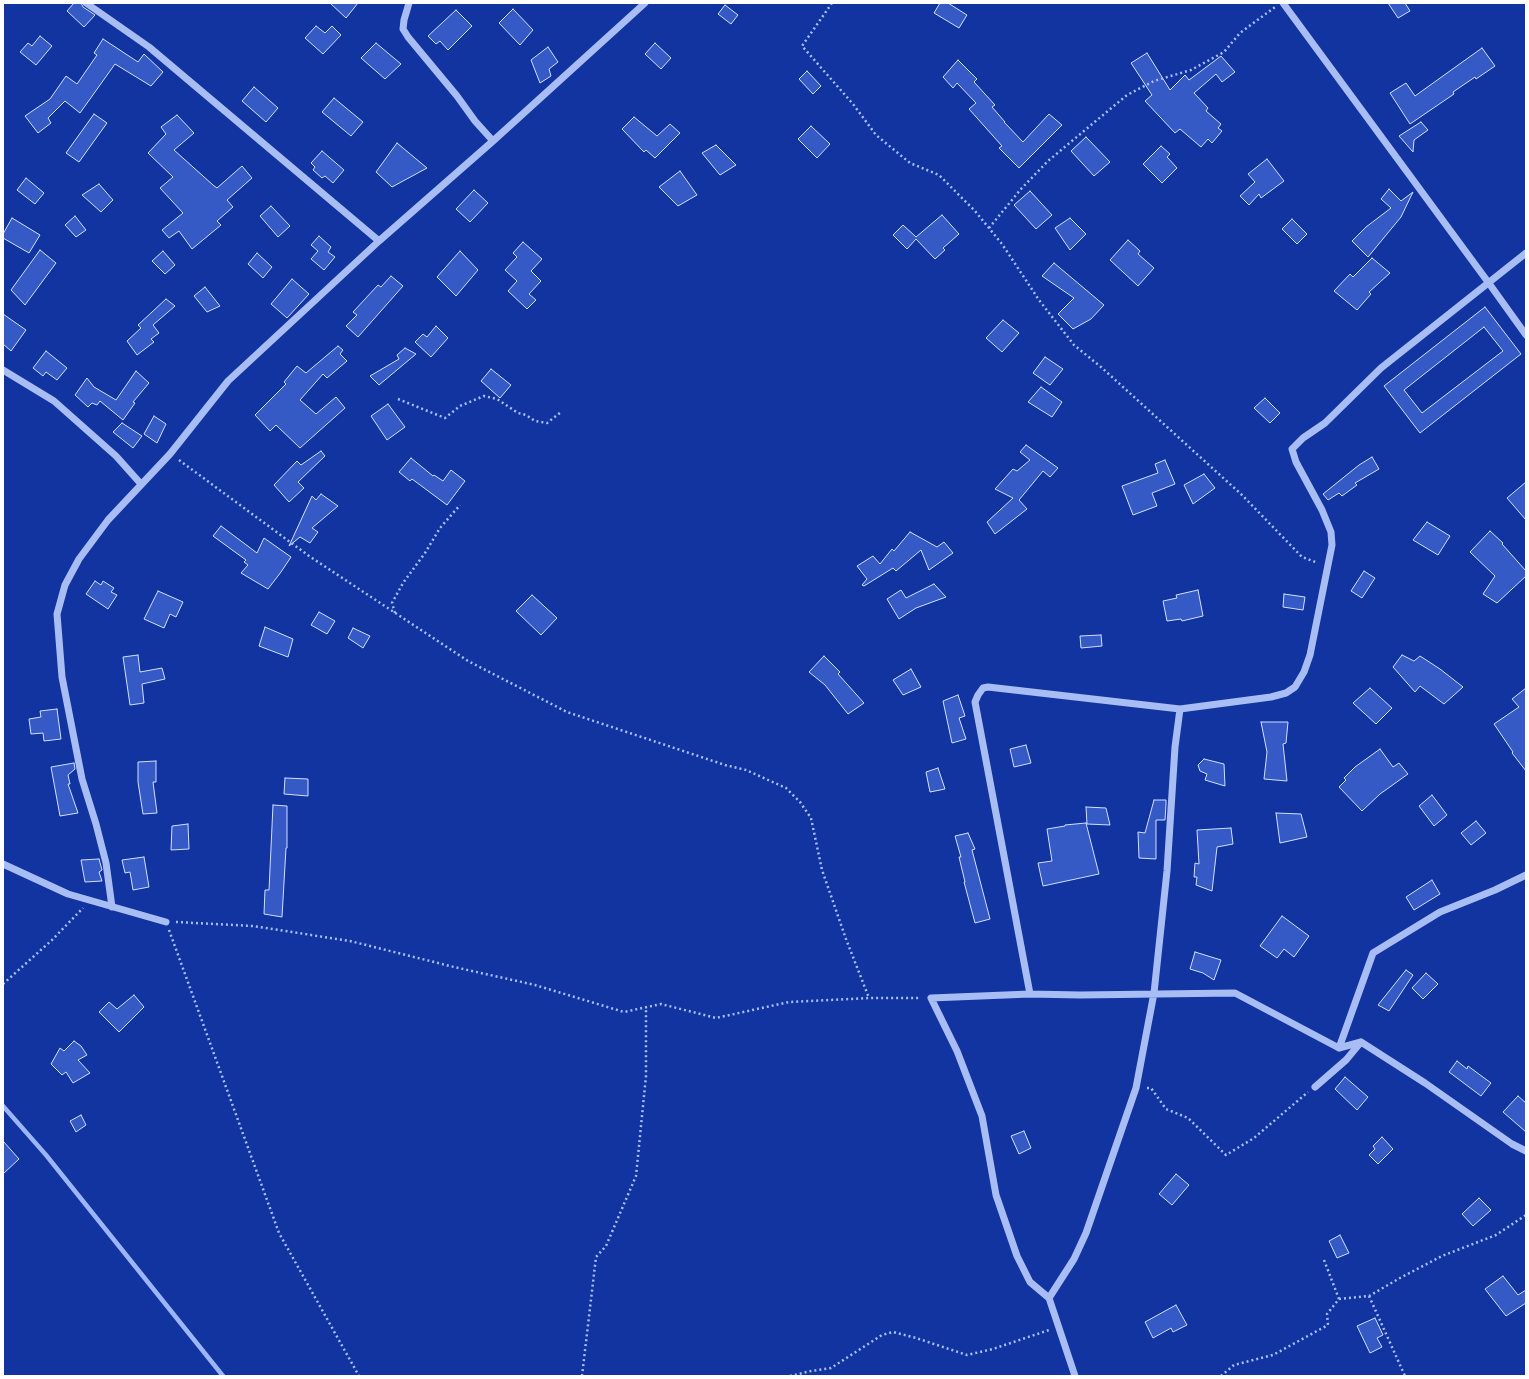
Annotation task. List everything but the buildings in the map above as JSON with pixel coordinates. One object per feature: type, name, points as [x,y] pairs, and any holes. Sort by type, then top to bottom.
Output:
[{"type":"street","points":[[86,3],[149,48],[379,241]]},
{"type":"street","points":[[409,3],[403,29],[492,141]]},
{"type":"street","points":[[112,907],[106,863],[82,779],[62,677],[57,614],[65,585],[79,559],[108,520],[170,454],[228,381],[379,241],[645,3]]},
{"type":"street","points":[[1283,3],[1526,335]]},
{"type":"street","points":[[1030,994],[975,702],[978,695],[983,688],[988,687],[1180,709],[1271,697],[1286,693],[1295,687],[1304,672],[1310,655],[1332,545],[1331,532],[1322,510],[1296,462],[1292,449],[1303,438],[1326,423],[1381,368],[1526,253]]},
{"type":"street","points":[[3,370],[54,401],[116,456],[141,484]]},
{"type":"street","points":[[1049,1298],[1074,1259],[1086,1233],[1136,1088],[1154,993],[1167,871],[1180,709]]},
{"type":"street","points":[[3,864],[68,894],[166,922]]},
{"type":"street","points":[[1339,1048],[1373,953],[1440,912],[1495,890],[1526,875]]},
{"type":"street","points":[[1075,1376],[1049,1298],[1030,1282],[1017,1256],[996,1195],[982,1116],[957,1051],[931,998],[1030,994],[1235,993],[1339,1048],[1361,1042],[1425,1083],[1512,1144],[1526,1151]]},
{"type":"street","points":[[1315,1087],[1346,1060],[1361,1042]]},
{"type":"path","points":[[832,3],[802,46],[853,104],[876,135],[910,163],[939,175],[975,211],[1002,244],[1039,300],[1074,345],[1101,367],[1242,495],[1302,557],[1327,566]]},
{"type":"path","points":[[988,228],[1021,189],[1048,161],[1127,95],[1154,81],[1191,70],[1224,52],[1240,33],[1280,3]]},
{"type":"path","points":[[398,399],[445,418],[460,406],[484,396],[497,399],[518,413],[526,415],[535,422],[547,423],[561,412]]},
{"type":"path","points":[[170,454],[309,556],[468,662],[567,712],[725,765],[746,770],[786,788],[800,802],[811,818],[822,870],[846,939],[869,998]]},
{"type":"path","points":[[395,613],[392,603],[403,583],[425,553],[440,528],[460,505]]},
{"type":"path","points":[[3,984],[52,940],[90,901]]},
{"type":"path","points":[[359,1376],[279,1233],[166,922],[253,926],[350,941],[454,967],[535,985],[624,1012],[661,1004],[716,1018],[789,1002],[869,998],[931,998]]},
{"type":"path","points":[[582,1376],[596,1257],[606,1246],[636,1176],[646,1076],[646,1007]]},
{"type":"path","points":[[1136,1088],[1151,1088],[1166,1108],[1188,1118],[1226,1156],[1254,1138],[1315,1087]]},
{"type":"path","points":[[1221,1376],[1234,1365],[1273,1355],[1328,1325],[1327,1314],[1339,1299],[1369,1296],[1442,1256],[1496,1235],[1526,1214]]},
{"type":"path","points":[[1324,1260],[1339,1299]]},
{"type":"path","points":[[1369,1296],[1405,1376]]},
{"type":"path","points":[[790,1376],[811,1370],[831,1368],[882,1335],[893,1332],[967,1355],[994,1349],[1058,1327]]},
{"type":"waterway","points":[[3,1106],[46,1155],[223,1376]]}]
